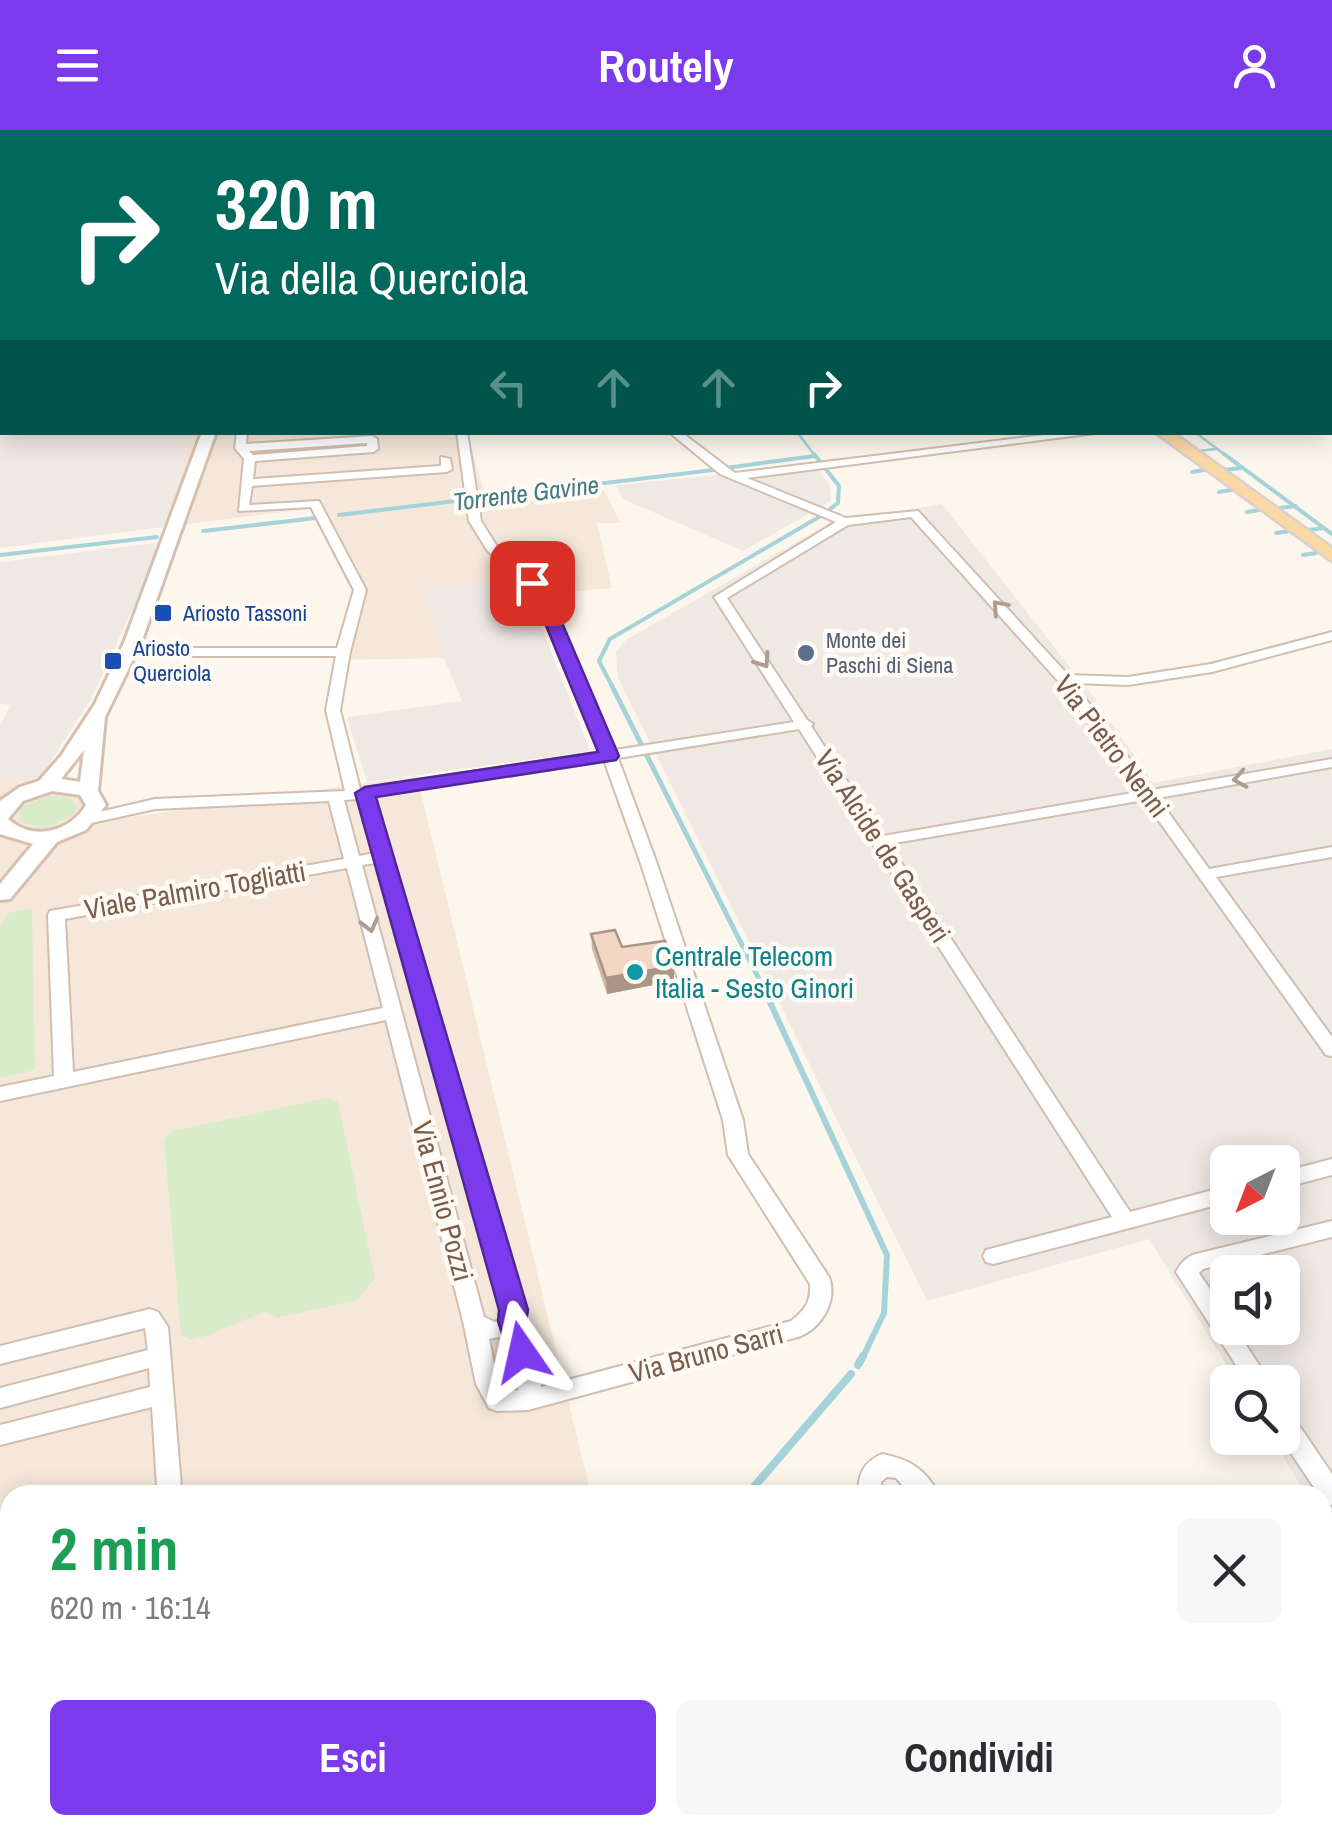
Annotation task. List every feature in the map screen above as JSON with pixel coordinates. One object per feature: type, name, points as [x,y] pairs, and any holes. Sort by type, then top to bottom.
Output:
[{"type":"main road","points":[[1166,435],[1332,556]]},
{"type":"street","points":[[2,897],[11,873],[2,823],[11,800],[39,787],[64,766],[157,608],[179,548],[208,435]]},
{"type":"street","points":[[242,435],[248,482],[244,510],[315,503],[361,593],[343,652],[332,710],[352,795]]},
{"type":"street","points":[[462,435],[473,518],[496,556],[532,583],[549,611],[609,756]]},
{"type":"street","points":[[677,435],[710,464],[840,518]]},
{"type":"street","points":[[734,476],[1074,435]]},
{"type":"street","points":[[372,440],[373,449],[245,453],[372,440]]},
{"type":"street","points":[[248,482],[446,469],[445,459]]},
{"type":"street","name":"Via Pietro Nenni","points":[[840,518],[914,513],[1064,680],[1324,1027],[1332,1050]]},
{"type":"street","name":"Via Alcide de Gasperi","points":[[840,518],[720,596],[1124,1219]]},
{"type":"street","points":[[1078,699],[1128,681],[1229,664],[1330,636]]},
{"type":"street","points":[[134,646],[343,652]]},
{"type":"street","points":[[1064,680],[1128,681]]},
{"type":"street","points":[[88,819],[99,712]]},
{"type":"street","points":[[2,897],[51,836],[88,819],[154,804],[352,795],[806,724]]},
{"type":"street","name":"Via Bruno Sarri","points":[[528,1400],[798,1328],[817,1312],[822,1296],[821,1283],[738,1154],[733,1120],[621,777],[609,756]]},
{"type":"street","points":[[880,840],[1332,763]]},
{"type":"street","points":[[0,792],[70,785],[91,794],[154,804]]},
{"type":"street","name":"Via Ennio Pozzi","points":[[352,795],[381,856],[514,1310],[512,1321],[531,1376],[528,1400],[497,1401],[487,1384],[474,1320],[354,862],[352,795]]},
{"type":"street","points":[[2,823],[51,836]]},
{"type":"street","points":[[1207,874],[1326,853],[1332,867]]},
{"type":"street","name":"Viale Palmiro Togliatti","points":[[64,1082],[56,915],[381,856]]},
{"type":"street","points":[[0,1094],[393,1012]]},
{"type":"street","points":[[1300,1175],[1332,1167]]},
{"type":"street","points":[[992,1256],[1210,1198]]},
{"type":"street","points":[[1247,1365],[1187,1272],[1196,1262],[1332,1229]]},
{"type":"street","points":[[0,1355],[145,1318],[157,1327],[169,1485]]},
{"type":"street","points":[[474,1320],[482,1330],[495,1332],[512,1321]]},
{"type":"street","points":[[0,1398],[159,1356]]},
{"type":"street","points":[[0,1435],[162,1394]]},
{"type":"street","points":[[1300,1446],[1326,1485]]},
{"type":"street","points":[[870,1485],[869,1478],[882,1464],[903,1469],[918,1485]]},
{"type":"shaded area","points":[[0,435],[190,435],[164,527],[0,548]]},
{"type":"shaded area","points":[[190,435],[468,435],[487,501],[604,490],[621,523],[597,523],[612,588],[529,595],[516,581],[425,588],[444,658],[338,660],[351,590],[309,509],[164,527]]},
{"type":"shaded area","points":[[815,465],[830,486],[831,501],[743,551],[623,499],[616,485]]},
{"type":"shaded area","points":[[942,504],[1092,695],[1153,783],[1332,749],[1332,1485],[1301,1485],[1282,1455],[1300,1455],[1300,1365],[1227,1365],[1214,1345],[1300,1345],[1300,1255],[1210,1255],[1210,1338],[1149,1239],[927,1301],[618,678],[616,652],[626,640],[833,521]]},
{"type":"shaded area","points":[[164,542],[91,699],[40,778],[0,779],[0,725],[11,705],[0,704],[0,562]]},
{"type":"shaded area","points":[[516,581],[529,595],[590,751],[367,782],[347,717],[462,701],[444,658],[424,587]]},
{"type":"shaded area","points":[[417,776],[589,1485],[0,1485],[0,779],[40,778],[131,817]]},
{"type":"green space","points":[[49,795],[71,798],[77,806],[74,814],[46,828],[19,822],[20,808]]},
{"type":"green space","points":[[32,908],[35,1070],[0,1078],[0,927],[8,913]]},
{"type":"green space","points":[[327,1098],[338,1102],[375,1279],[357,1300],[277,1318],[267,1312],[190,1340],[181,1335],[164,1139],[173,1131]]},
{"type":"building","points":[[615,930],[622,947],[665,941],[674,966],[606,978],[591,934]]},
{"type":"waterway","points":[[799,435],[816,457]]},
{"type":"waterway","points":[[1199,435],[1224,454]]},
{"type":"waterway","points":[[1199,451],[1216,449]]},
{"type":"waterway","points":[[814,454],[839,486],[838,503],[830,509]]},
{"type":"waterway","points":[[1224,454],[1294,506]]},
{"type":"waterway","points":[[1224,454],[1228,457]]},
{"type":"waterway","name":"Torrente Gavine","points":[[726,468],[814,456],[810,457]]},
{"type":"waterway","points":[[1224,470],[1241,468]]},
{"type":"waterway","name":"Torrente Gavine","points":[[339,515],[713,470]]},
{"type":"waterway","points":[[1192,472],[1204,470]]},
{"type":"waterway","points":[[1219,492],[1231,490]]},
{"type":"waterway","points":[[1279,508],[1294,506]]},
{"type":"waterway","points":[[1294,506],[1324,528]]},
{"type":"waterway","points":[[1247,512],[1259,510]]},
{"type":"waterway","points":[[613,688],[599,661],[610,639],[824,514]]},
{"type":"waterway","name":"Torrente Gavine","points":[[203,531],[316,518]]},
{"type":"waterway","points":[[1308,530],[1324,528]]},
{"type":"waterway","points":[[1324,528],[1332,534]]},
{"type":"waterway","points":[[1276,533],[1289,531]]},
{"type":"waterway","name":"Torrente Gavine","points":[[0,555],[157,537]]},
{"type":"waterway","points":[[1303,555],[1316,553]]},
{"type":"waterway","points":[[612,686],[760,981]]},
{"type":"waterway","points":[[760,981],[887,1255],[884,1313],[862,1359]]},
{"type":"waterway","points":[[858,1365],[863,1356]]},
{"type":"waterway","points":[[756,1485],[851,1374]]},
{"type":"place","name":"Ariosto Tassoni","points":[[163,613]]},
{"type":"place","name":"Monte dei Paschi di Siena","points":[[806,653]]},
{"type":"place","name":"Ariosto Querciola","points":[[113,661]]},
{"type":"place","name":"Centrale Telecom Italia - Sesto Ginori","points":[[635,972]]},
{"type":"route","points":[[522,1352],[512,1321],[514,1310],[365,793],[609,756],[549,611],[532,583]]}]
